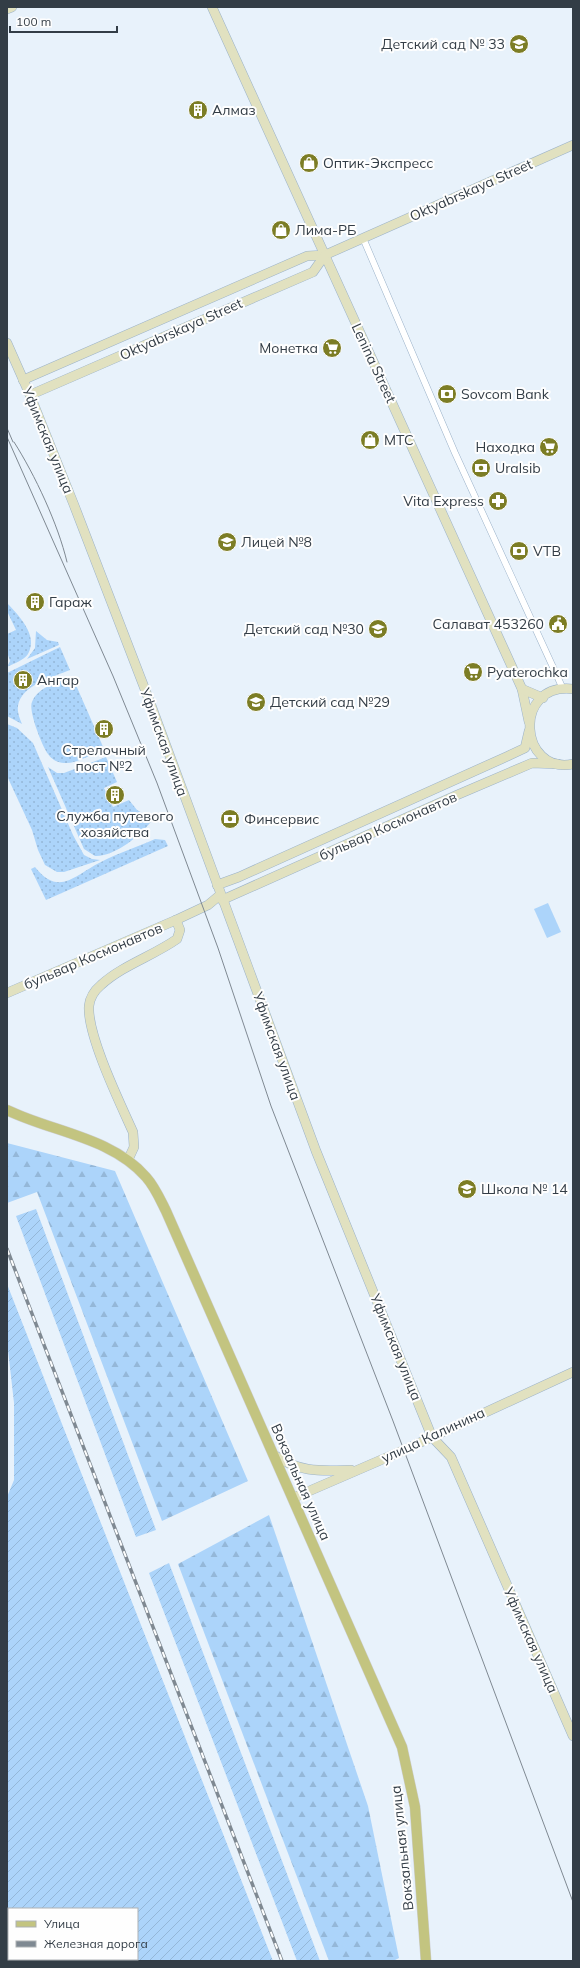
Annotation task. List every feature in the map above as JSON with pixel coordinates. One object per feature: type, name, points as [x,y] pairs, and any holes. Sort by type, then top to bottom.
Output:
[{"type":"main road","name":"Вокзальная улица","points":[[7,1110],[94,1142],[128,1160],[146,1177],[166,1211],[389,1715],[406,1763],[415,1808],[426,1961]]},
{"type":"street","points":[[7,9],[12,7]]},
{"type":"street","name":"Lenina Street","points":[[212,7],[522,689],[532,742],[538,752],[547,759],[558,764],[572,766]]},
{"type":"street","name":"Oktyabrskaya Street","points":[[23,380],[184,308],[307,256],[325,255],[573,145]]},
{"type":"street","points":[[363,238],[467,479],[569,688],[554,691],[543,698],[532,713],[529,727]]},
{"type":"street","name":"Oktyabrskaya Street","points":[[30,395],[313,272],[325,255]]},
{"type":"street","points":[[184,308],[191,324]]},
{"type":"street","name":"Уфимская улица","points":[[7,343],[30,395],[151,705],[221,898],[266,1014],[316,1151],[432,1437],[451,1457],[573,1736]]},
{"type":"street","points":[[522,689],[543,698]]},
{"type":"street","name":"бульвар Космонавтов","points":[[217,885],[239,877],[525,748],[529,727]]},
{"type":"street","name":"бульвар Космонавтов","points":[[7,993],[532,763],[558,764]]},
{"type":"street","points":[[128,1160],[134,1147],[133,1132],[98,1046],[92,1027],[89,1006],[94,993],[108,979],[177,939],[180,930],[176,920]]},
{"type":"street","name":"улица Калинина","points":[[293,1498],[432,1437],[573,1372]]},
{"type":"street","points":[[274,1455],[296,1468],[356,1470]]},
{"type":"green space","points":[[7,603],[26,626],[31,640],[31,647],[28,654],[24,658],[7,667],[10,661],[7,652],[7,634],[16,630],[7,611]]},
{"type":"green space","points":[[36,631],[47,640],[58,642],[59,645],[27,659],[35,648]]},
{"type":"green space","points":[[60,647],[70,670],[47,679],[31,687],[25,692],[20,699],[18,706],[18,713],[22,724],[7,716],[7,673]]},
{"type":"green space","points":[[72,676],[104,749],[74,762],[62,763],[49,756],[45,750],[36,728],[31,706],[39,692]]},
{"type":"green space","points":[[7,724],[17,728],[33,743],[73,835],[84,855],[92,859],[100,860],[64,872],[57,872],[45,865],[38,850],[32,830],[7,776]]},
{"type":"green space","points":[[106,757],[117,782],[104,788],[113,807],[129,800],[137,810],[153,819],[142,832],[127,844],[111,853],[95,856],[84,849],[48,767],[57,773],[64,773]]},
{"type":"green space","points":[[155,839],[165,840],[168,846],[46,900],[31,869],[35,867],[44,876],[52,881],[68,881],[107,859]]},
{"type":"green space","points":[[548,903],[561,932],[547,938],[534,909]]},
{"type":"green space","points":[[7,1143],[115,1171],[248,1481],[162,1521],[37,1192],[7,1203]]},
{"type":"green space","points":[[36,1209],[156,1530],[136,1537],[16,1216]]},
{"type":"green space","points":[[7,1284],[273,1961],[7,1961],[7,1497],[14,1480],[14,1403],[7,1341]]},
{"type":"green space","points":[[269,1515],[368,1806],[399,1958],[393,1961],[329,1961],[178,1564]]},
{"type":"green space","points":[[169,1563],[320,1961],[297,1961],[149,1573]]},
{"type":"tram line","points":[[7,428],[13,442]]},
{"type":"tram line","points":[[7,437],[113,676],[157,783],[218,948],[271,1106],[393,1421],[573,1902]]},
{"type":"tram line","points":[[14,442],[30,469],[45,500],[58,532],[67,562]]},
{"type":"railway","points":[[7,1249],[282,1961]]},
{"type":"place","name":"Детский сад № 33","points":[[519,44]]},
{"type":"place","name":"Алмаз","points":[[198,110]]},
{"type":"place","name":"Оптик-Экспресс","points":[[309,163]]},
{"type":"place","name":"Лима-РБ","points":[[281,230]]},
{"type":"place","name":"Монетка","points":[[332,348]]},
{"type":"place","name":"Sovcom Bank","points":[[447,394]]},
{"type":"place","name":"МТС","points":[[370,440]]},
{"type":"place","name":"Находка","points":[[549,447]]},
{"type":"place","name":"Uralsib","points":[[481,468]]},
{"type":"place","name":"Vita Express","points":[[498,501]]},
{"type":"place","name":"Лицей №8","points":[[227,542]]},
{"type":"place","name":"VTB","points":[[519,551]]},
{"type":"place","name":"Гараж","points":[[35,602]]},
{"type":"place","name":"Салават 453260","points":[[558,624]]},
{"type":"place","name":"Детский сад №30","points":[[378,629]]},
{"type":"place","name":"Pyaterochka","points":[[473,672]]},
{"type":"place","name":"Ангар","points":[[23,680]]},
{"type":"place","name":"Детский сад №29","points":[[256,702]]},
{"type":"place","name":"Стрелочный пост №2","points":[[104,729]]},
{"type":"place","name":"Служба путевого хозяйства","points":[[115,795]]},
{"type":"place","name":"Финсервис","points":[[230,819]]},
{"type":"place","name":"Школа № 14","points":[[467,1189]]}]
